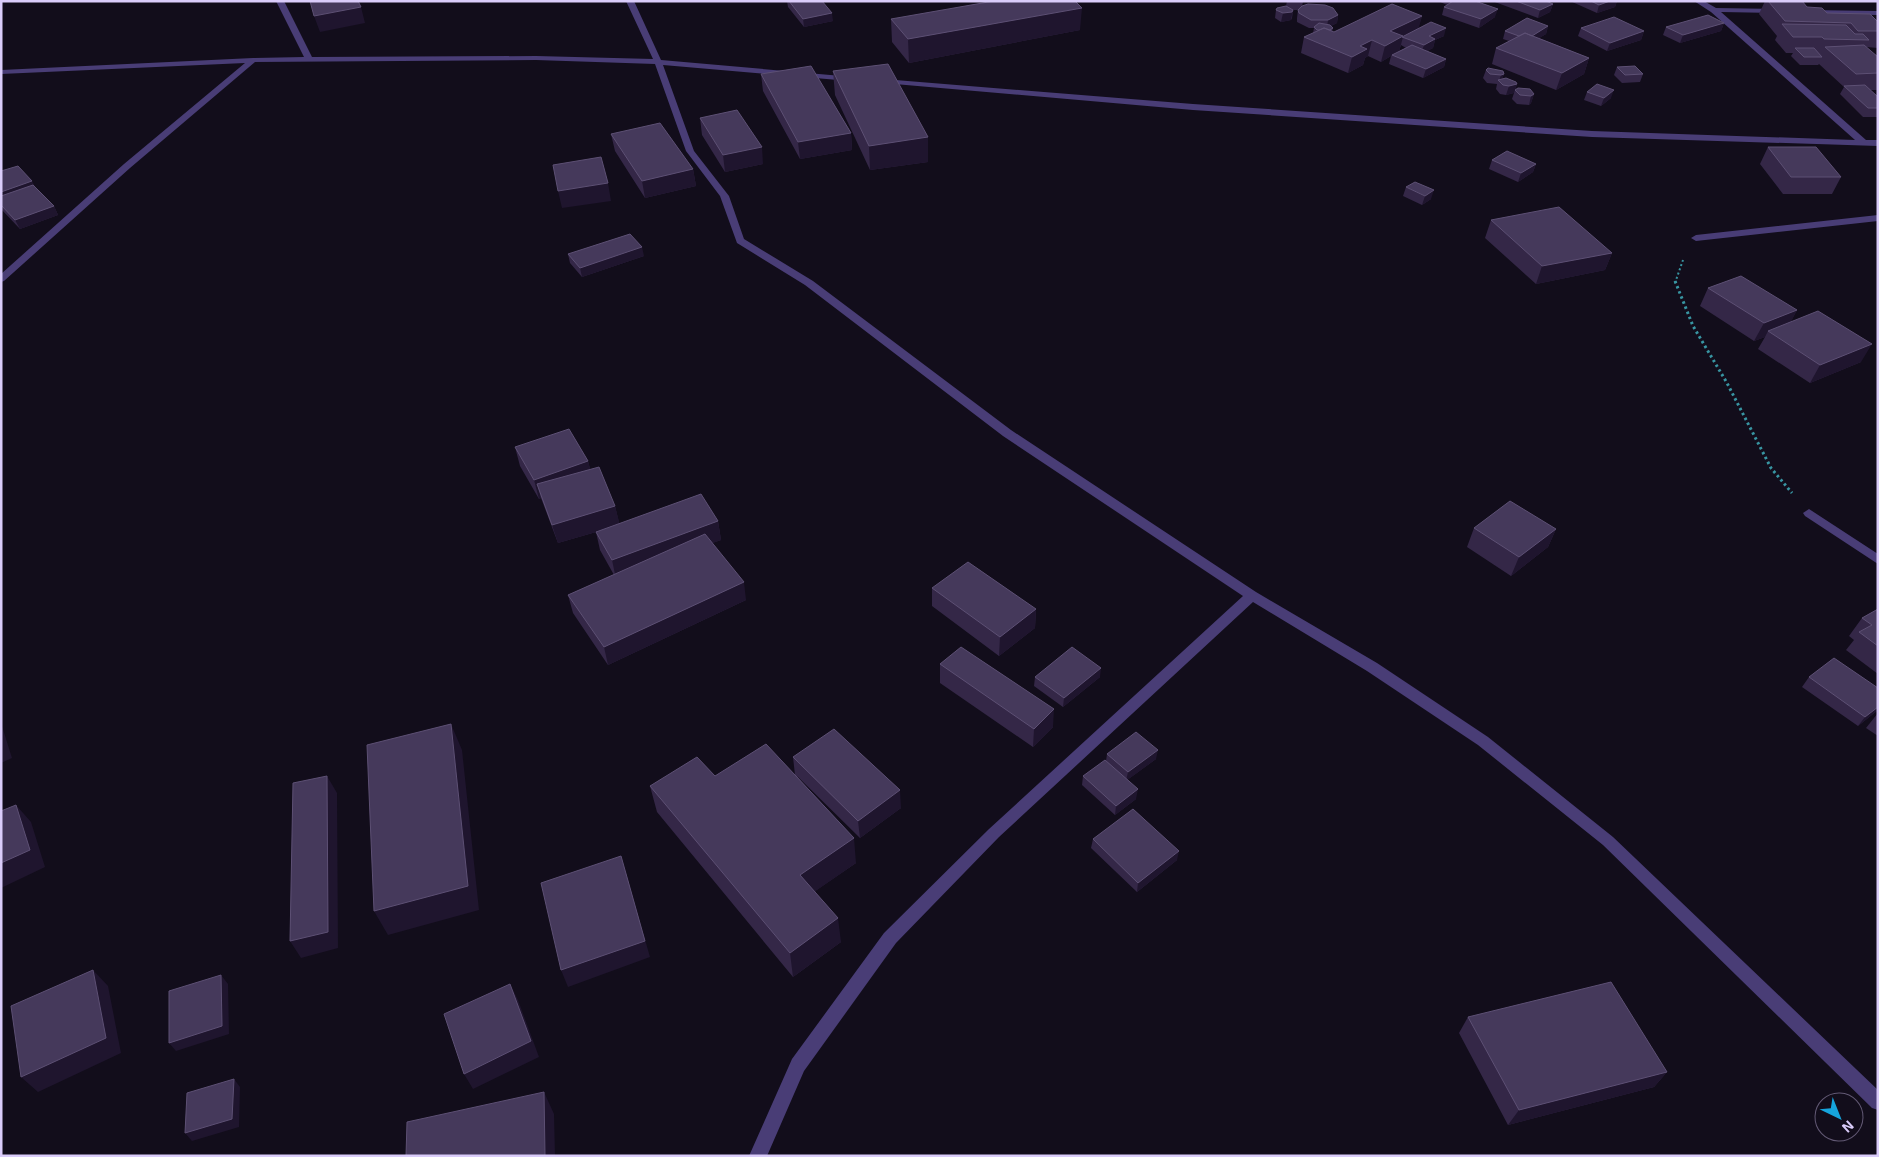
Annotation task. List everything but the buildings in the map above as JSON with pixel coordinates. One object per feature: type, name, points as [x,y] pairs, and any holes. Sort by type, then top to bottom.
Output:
[{"type":"street","points":[[280,1],[309,59]]},
{"type":"street","points":[[630,1],[658,62],[690,151],[724,196],[740,241],[809,283],[1007,433],[1252,595],[1372,668],[1483,740],[1615,848],[1878,1102]]},
{"type":"street","points":[[1698,1],[1714,10],[1863,142],[1878,150]]},
{"type":"street","points":[[1714,10],[1781,11]]},
{"type":"street","points":[[1800,11],[1878,13]]},
{"type":"street","points":[[1,72],[253,60],[536,58],[658,62],[856,79]]},
{"type":"street","points":[[1,279],[127,166],[253,60]]},
{"type":"street","points":[[876,81],[1193,107],[1592,134],[1878,143]]},
{"type":"street","points":[[1696,238],[1878,218]]},
{"type":"street","points":[[1809,513],[1878,560]]},
{"type":"street","points":[[758,1156],[798,1065],[890,938],[994,833],[1252,595]]},
{"type":"path","points":[[1696,238],[1682,262],[1675,282],[1693,326],[1727,383],[1771,468],[1809,513]]}]
